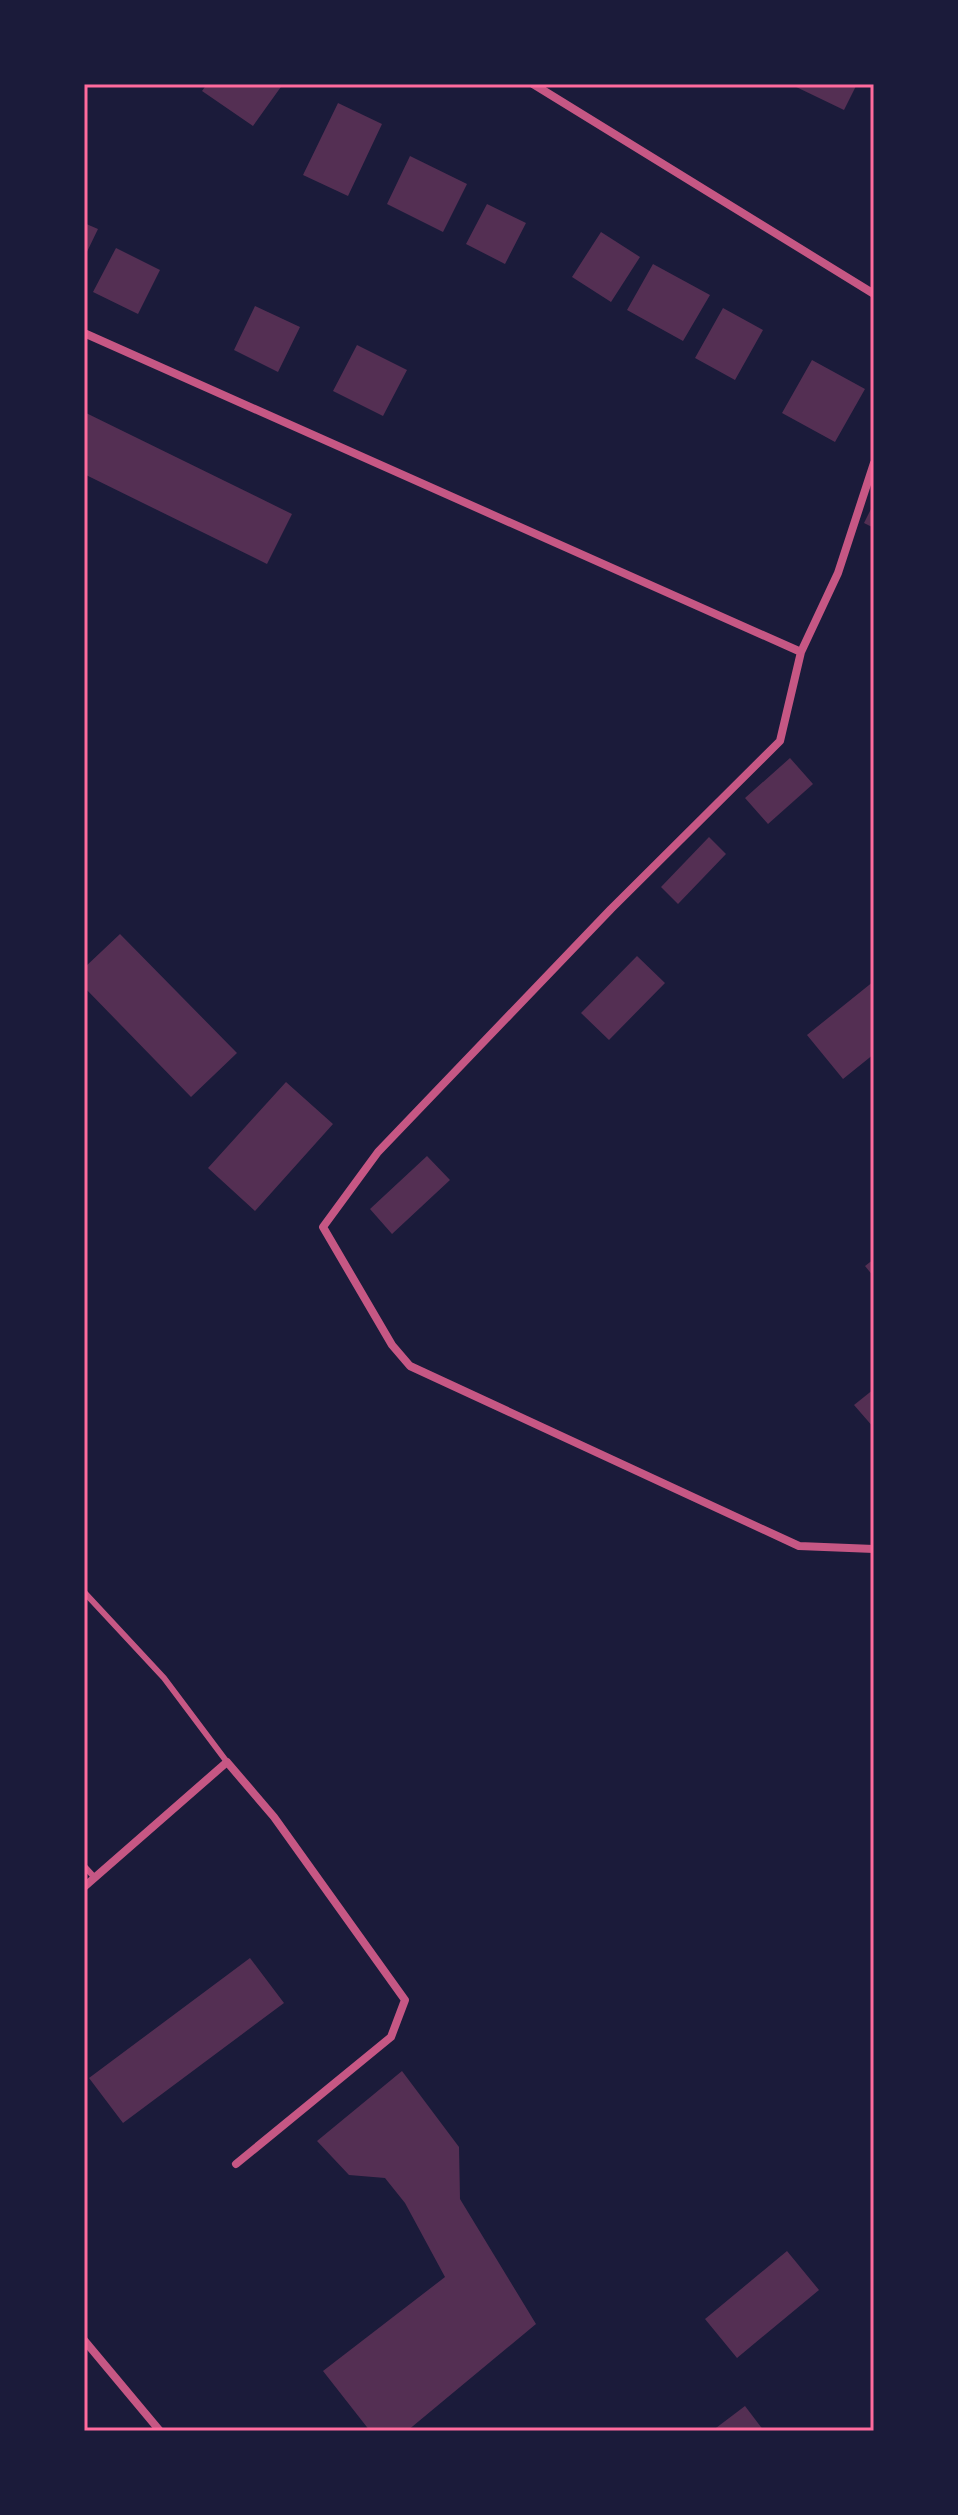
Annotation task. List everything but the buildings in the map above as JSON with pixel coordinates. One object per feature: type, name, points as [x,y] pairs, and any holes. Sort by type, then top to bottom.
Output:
[{"type":"street","points":[[533,84],[874,294]]},
{"type":"street","points":[[84,333],[801,652]]},
{"type":"street","points":[[874,463],[838,573],[801,652],[780,741],[611,909],[378,1152],[323,1227],[392,1345],[410,1366],[799,1546],[874,1549]]},
{"type":"street","points":[[84,1887],[227,1762],[274,1817],[405,2000],[391,2037],[236,2164]]},
{"type":"street","points":[[86,2345],[160,2431]]},
{"type":"lane","points":[[84,1592],[164,1678],[227,1762]]},
{"type":"lane","points":[[84,1866],[95,1878]]}]
